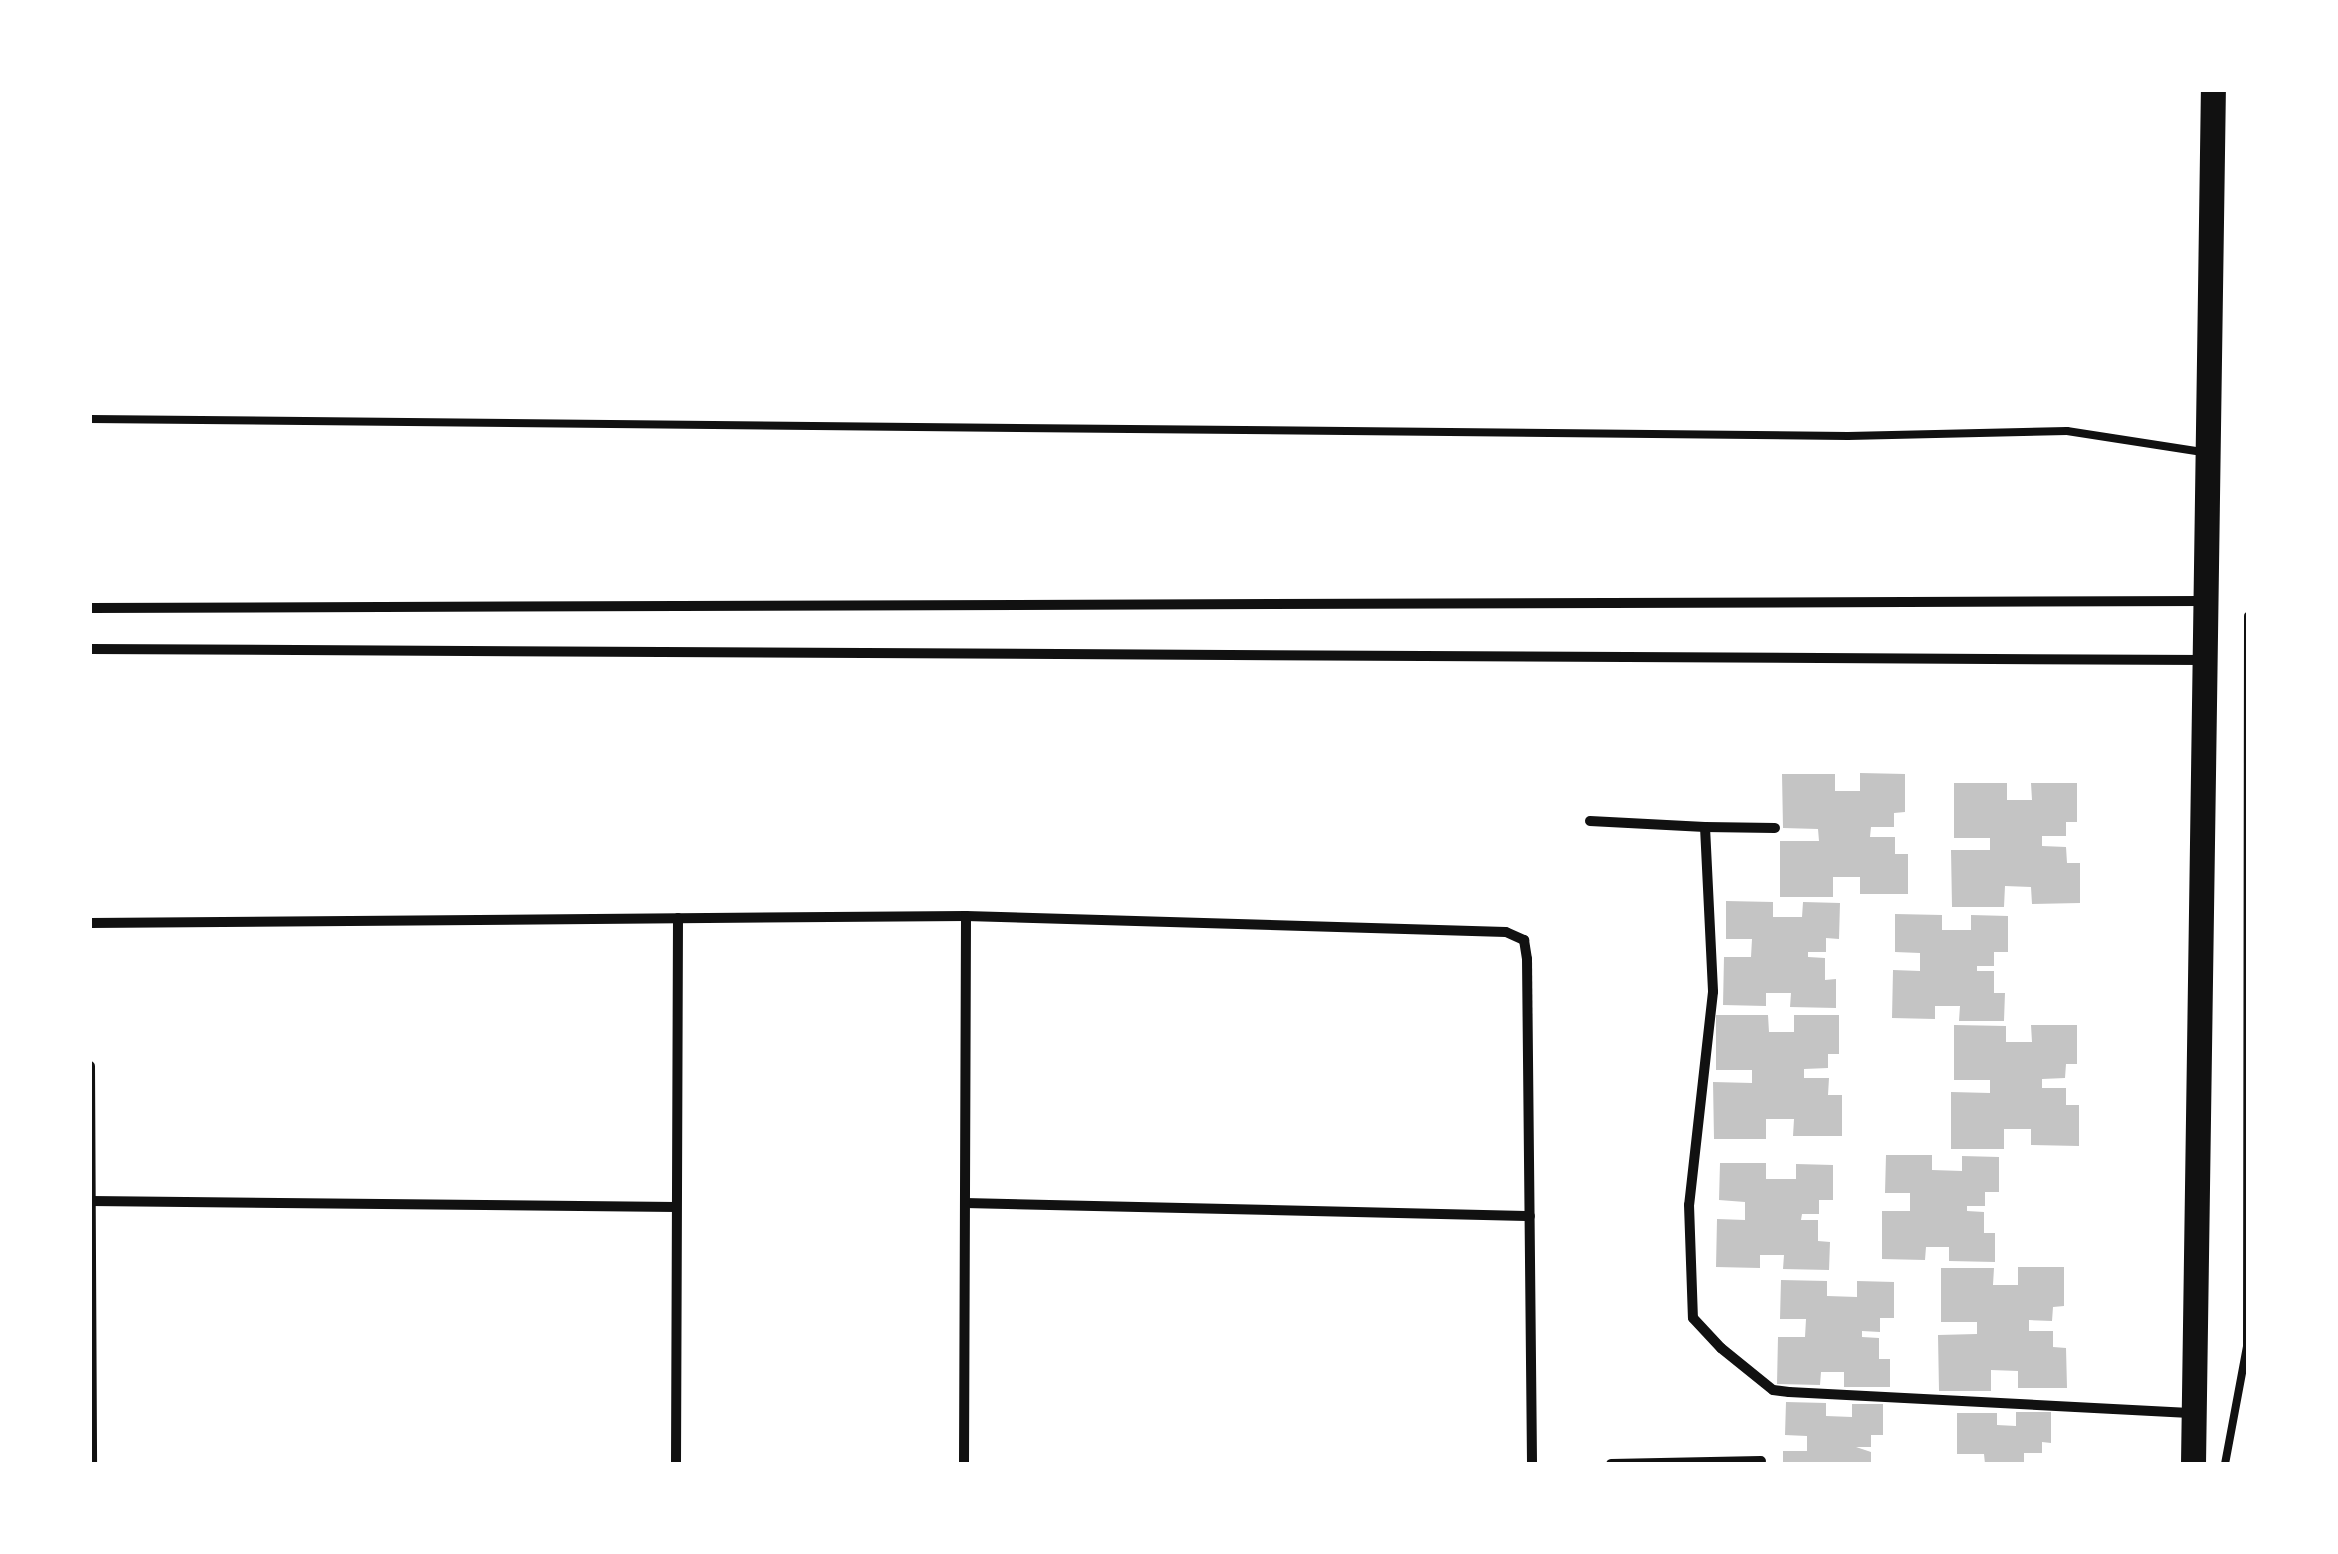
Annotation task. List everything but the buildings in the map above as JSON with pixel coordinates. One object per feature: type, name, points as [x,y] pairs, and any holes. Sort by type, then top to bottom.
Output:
[{"type":"main road","points":[[2193,1464],[2214,90]]},
{"type":"street","points":[[90,608],[2204,601]]},
{"type":"street","points":[[90,649],[2204,660]]},
{"type":"street","points":[[1590,821],[1774,828]]},
{"type":"street","points":[[1706,827],[1713,992],[1689,1205],[1694,1318],[1773,1390],[2194,1413]]},
{"type":"street","points":[[964,1464],[966,916]]},
{"type":"street","points":[[90,922],[966,916],[1506,932],[1524,940],[1532,1464]]},
{"type":"street","points":[[676,1464],[678,918]]},
{"type":"street","points":[[90,1066],[92,1464]]},
{"type":"street","points":[[91,1201],[676,1207]]},
{"type":"street","points":[[966,1203],[1530,1216]]},
{"type":"street","points":[[1612,1464],[1761,1460]]},
{"type":"lane","points":[[90,419],[1848,436],[2067,431],[2207,453]]},
{"type":"lane","points":[[2225,1464],[2248,1348],[2248,616]]}]
